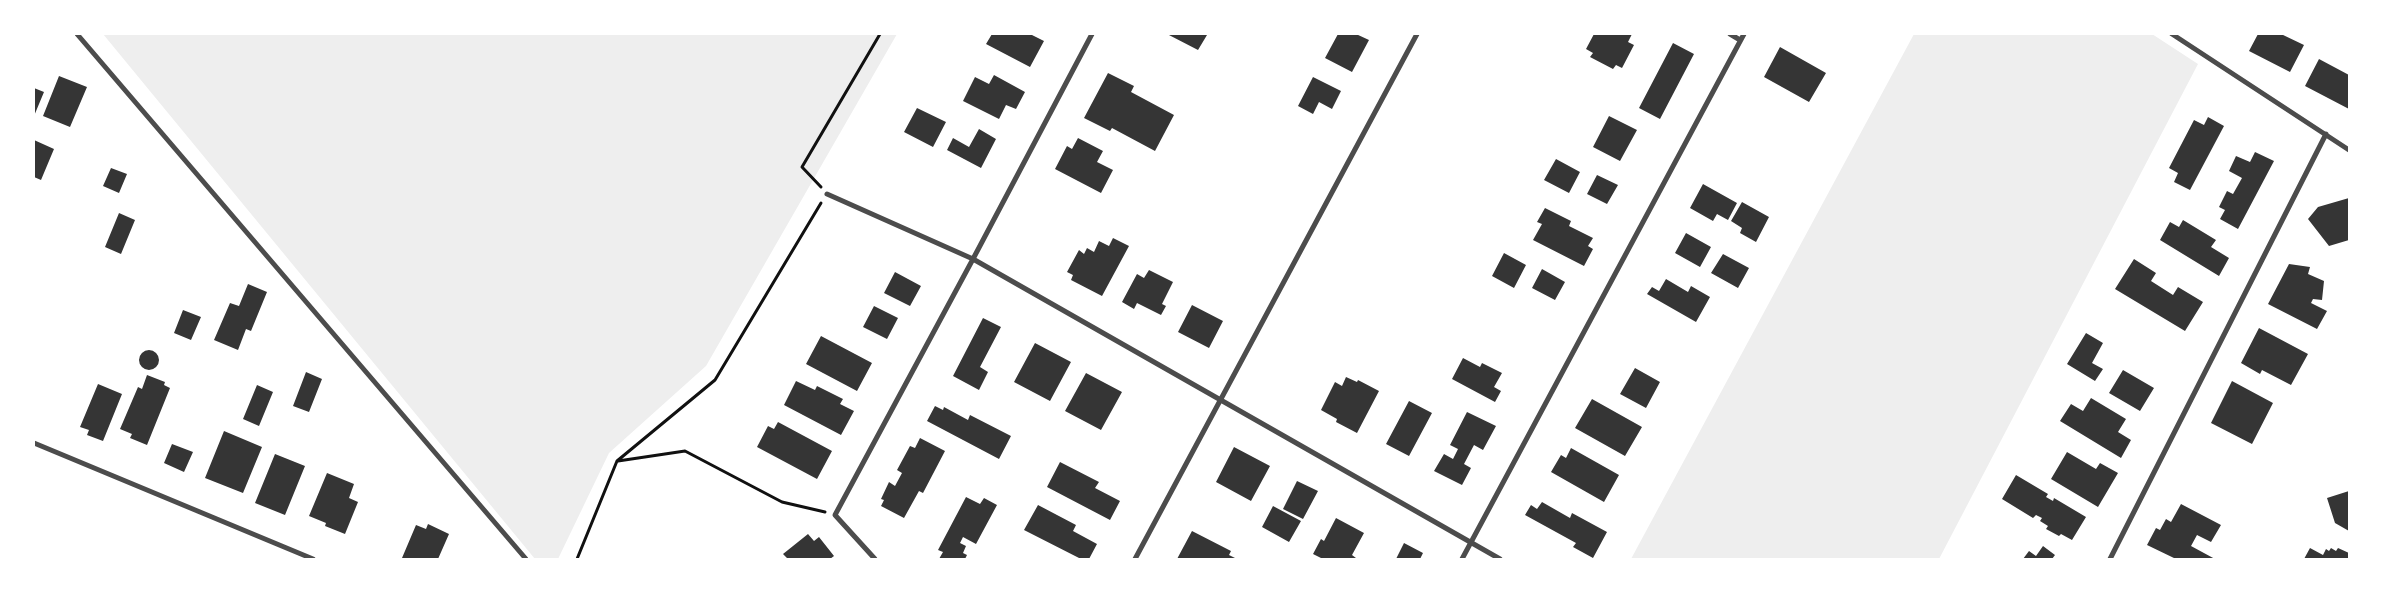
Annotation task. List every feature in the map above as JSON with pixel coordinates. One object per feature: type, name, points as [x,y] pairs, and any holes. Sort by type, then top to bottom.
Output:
[{"type":"street","points":[[77,34],[526,559]]},
{"type":"street","points":[[874,559],[835,515],[973,260],[1092,34]]},
{"type":"street","points":[[1135,559],[1418,34]]},
{"type":"street","points":[[1730,34],[1740,40]]},
{"type":"street","points":[[1462,559],[1744,34]]},
{"type":"street","points":[[2172,34],[2349,150]]},
{"type":"street","points":[[2110,559],[2326,134]]},
{"type":"street","points":[[827,194],[973,260],[1221,402],[1472,541],[1500,559]]},
{"type":"street","points":[[34,443],[313,559]]},
{"type":"path","points":[[577,559],[617,461],[715,380],[827,194],[802,167],[880,34]]},
{"type":"path","points":[[617,461],[685,451],[782,502],[835,515]]},
{"type":"shaded area","points":[[103,34],[897,34],[706,366],[609,453],[558,559],[535,559]]},
{"type":"shaded area","points":[[1914,34],[2152,34],[2198,64],[1939,559],[1631,559]]},
{"type":"building","points":[[992,34],[1030,34],[1044,41],[1030,67],[986,44]]},
{"type":"building","points":[[1167,34],[1205,34],[1207,35],[1198,50]]},
{"type":"building","points":[[1338,34],[1356,34],[1369,40],[1352,72],[1325,58]]},
{"type":"building","points":[[1594,34],[1632,34],[1628,42],[1634,45],[1622,68],[1616,65],[1613,69],[1590,57],[1593,53],[1586,49]]},
{"type":"building","points":[[2258,34],[2281,34],[2304,45],[2290,72],[2249,51]]},
{"type":"building","points":[[1673,43],[1694,54],[1660,119],[1639,108]]},
{"type":"building","points":[[1780,47],[1826,73],[1809,102],[1764,77]]},
{"type":"building","points":[[2319,59],[2349,75],[2349,109],[2305,86]]},
{"type":"building","points":[[1108,73],[1134,86],[1131,92],[1174,115],[1155,151],[1112,128],[1110,131],[1084,118]]},
{"type":"building","points":[[994,75],[1025,92],[1016,109],[1006,105],[999,119],[963,101],[975,77],[989,84]]},
{"type":"building","points":[[59,76],[87,87],[70,127],[43,116]]},
{"type":"building","points":[[1313,77],[1341,91],[1332,109],[1319,102],[1313,114],[1298,106]]},
{"type":"building","points":[[34,88],[44,92],[34,116]]},
{"type":"building","points":[[917,108],[946,122],[933,147],[904,132]]},
{"type":"building","points":[[1609,116],[1637,130],[1620,161],[1593,147]]},
{"type":"building","points":[[2208,117],[2224,126],[2190,190],[2174,182],[2178,173],[2169,168],[2194,120],[2204,125]]},
{"type":"building","points":[[979,129],[996,139],[981,168],[947,150],[953,138],[969,147]]},
{"type":"building","points":[[1078,138],[1103,151],[1097,162],[1113,170],[1101,193],[1055,169],[1067,146],[1072,149]]},
{"type":"building","points":[[34,140],[54,149],[41,180],[34,177]]},
{"type":"building","points":[[2255,152],[2274,161],[2238,229],[2220,219],[2225,210],[2219,207],[2227,191],[2233,194],[2242,178],[2229,171],[2236,156],[2250,162]]},
{"type":"building","points":[[1556,159],[1580,172],[1569,193],[1544,180]]},
{"type":"building","points":[[111,168],[127,174],[119,193],[103,186]]},
{"type":"building","points":[[1597,175],[1618,185],[1607,204],[1587,194]]},
{"type":"building","points":[[1703,184],[1737,203],[1728,220],[1717,214],[1713,221],[1690,208]]},
{"type":"building","points":[[2349,198],[2349,240],[2329,246],[2308,219],[2318,207]]},
{"type":"building","points":[[1742,202],[1769,217],[1756,242],[1740,233],[1742,228],[1731,221]]},
{"type":"building","points":[[1545,208],[1571,221],[1569,226],[1593,238],[1588,246],[1593,249],[1584,266],[1533,240],[1542,224],[1537,222]]},
{"type":"building","points":[[119,213],[135,220],[121,254],[105,247]]},
{"type":"building","points":[[2183,220],[2216,240],[2211,247],[2229,258],[2219,276],[2160,240],[2170,222],[2179,227]]},
{"type":"building","points":[[1686,233],[1711,247],[1700,267],[1675,253]]},
{"type":"building","points":[[1113,238],[1129,246],[1102,296],[1071,280],[1073,275],[1067,272],[1079,250],[1084,254],[1087,248],[1094,252],[1099,241],[1109,246]]},
{"type":"building","points":[[1504,253],[1526,265],[1514,288],[1492,276]]},
{"type":"building","points":[[1723,254],[1749,268],[1738,288],[1711,273]]},
{"type":"building","points":[[2134,259],[2156,273],[2151,281],[2173,295],[2178,287],[2203,302],[2185,331],[2115,289]]},
{"type":"building","points":[[2289,264],[2310,267],[2308,274],[2324,281],[2322,300],[2313,299],[2311,303],[2327,311],[2317,329],[2268,304]]},
{"type":"building","points":[[1542,269],[1565,282],[1555,300],[1532,288]]},
{"type":"building","points":[[1149,270],[1173,282],[1162,304],[1166,306],[1161,315],[1137,303],[1134,309],[1122,302],[1137,274],[1144,278]]},
{"type":"building","points":[[895,272],[921,286],[910,306],[884,293]]},
{"type":"building","points":[[1666,279],[1688,292],[1691,286],[1710,297],[1696,322],[1647,294],[1652,287],[1659,291]]},
{"type":"building","points":[[248,284],[267,292],[251,331],[246,329],[238,350],[214,340],[230,303],[239,306]]},
{"type":"building","points":[[1192,305],[1223,321],[1209,348],[1178,332]]},
{"type":"building","points":[[874,306],[898,318],[887,339],[863,327]]},
{"type":"building","points":[[183,310],[201,317],[191,340],[174,333]]},
{"type":"building","points":[[983,318],[1001,327],[980,367],[988,372],[979,390],[953,376]]},
{"type":"building","points":[[2259,328],[2308,354],[2291,385],[2262,370],[2260,374],[2241,363]]},
{"type":"building","points":[[2086,333],[2103,343],[2092,363],[2103,369],[2095,381],[2067,364]]},
{"type":"building","points":[[821,336],[872,363],[857,391],[806,364]]},
{"type":"building","points":[[1035,343],[1071,362],[1050,401],[1014,382]]},
{"type":"building","points":[[149,350],[156,353],[159,360],[156,367],[149,370],[142,367],[139,360],[142,353]]},
{"type":"building","points":[[1463,358],[1480,367],[1482,363],[1502,373],[1494,387],[1501,391],[1495,402],[1452,379]]},
{"type":"building","points":[[1635,368],[1660,382],[1646,408],[1620,394]]},
{"type":"building","points":[[2123,370],[2154,388],[2140,411],[2109,393]]},
{"type":"building","points":[[306,372],[322,379],[309,412],[293,406]]},
{"type":"building","points":[[1086,373],[1122,392],[1101,430],[1065,411]]},
{"type":"building","points":[[147,375],[165,382],[164,385],[170,388],[147,445],[130,438],[132,434],[120,429],[138,387],[142,389]]},
{"type":"building","points":[[1346,377],[1357,382],[1358,380],[1379,391],[1357,433],[1336,422],[1337,419],[1321,410],[1335,382],[1342,386]]},
{"type":"building","points":[[796,381],[815,390],[817,386],[843,399],[840,404],[854,411],[841,435],[784,405]]},
{"type":"building","points":[[2232,381],[2273,403],[2252,444],[2211,423]]},
{"type":"building","points":[[98,384],[122,394],[103,441],[87,435],[89,430],[80,427]]},
{"type":"building","points":[[257,385],[273,392],[259,426],[243,419]]},
{"type":"building","points":[[2091,398],[2126,419],[2118,432],[2131,440],[2121,458],[2060,421],[2071,404],[2083,411]]},
{"type":"building","points":[[1592,399],[1642,427],[1625,456],[1575,428]]},
{"type":"building","points":[[1409,401],[1432,413],[1409,456],[1386,444]]},
{"type":"building","points":[[935,406],[943,410],[944,407],[968,420],[970,415],[1011,436],[999,459],[927,421]]},
{"type":"building","points":[[1467,412],[1496,426],[1483,450],[1474,445],[1464,464],[1471,468],[1462,485],[1434,471],[1444,454],[1453,459],[1458,449],[1450,445]]},
{"type":"building","points":[[778,422],[832,451],[817,479],[757,447],[768,426],[774,429]]},
{"type":"building","points":[[224,431],[262,447],[243,493],[205,478]]},
{"type":"building","points":[[920,438],[945,451],[923,493],[919,491],[904,518],[881,506],[884,500],[881,499],[889,482],[895,486],[902,473],[897,470],[910,446],[915,448]]},
{"type":"building","points":[[172,444],[193,452],[184,472],[164,463]]},
{"type":"building","points":[[1234,447],[1270,466],[1251,501],[1216,482]]},
{"type":"building","points":[[1571,448],[1619,475],[1604,502],[1551,472],[1561,455],[1566,458]]},
{"type":"building","points":[[2067,452],[2096,469],[2100,463],[2118,473],[2098,507],[2051,479]]},
{"type":"building","points":[[275,454],[305,466],[285,515],[255,503]]},
{"type":"building","points":[[1060,462],[1099,482],[1095,488],[1120,501],[1110,520],[1047,487]]},
{"type":"building","points":[[327,473],[354,484],[349,498],[358,502],[345,534],[325,526],[326,523],[309,516]]},
{"type":"building","points":[[2016,475],[2048,494],[2046,497],[2053,501],[2054,498],[2086,517],[2072,540],[2046,529],[2048,526],[2040,521],[2042,518],[2036,515],[2033,518],[2002,499]]},
{"type":"building","points":[[1297,481],[1318,491],[1303,519],[1283,509]]},
{"type":"building","points":[[2349,491],[2349,531],[2335,523],[2327,498]]},
{"type":"building","points":[[966,497],[980,504],[984,498],[997,505],[976,544],[963,537],[960,543],[966,546],[963,553],[967,555],[965,559],[939,559],[943,552],[938,550]]},
{"type":"building","points":[[1542,502],[1570,518],[1572,513],[1607,532],[1593,558],[1573,547],[1576,543],[1525,515],[1531,505],[1537,509]]},
{"type":"building","points":[[2181,504],[2221,525],[2211,542],[2197,535],[2191,546],[2215,559],[2176,559],[2147,545],[2156,528],[2160,530],[2166,519],[2171,522]]},
{"type":"building","points":[[1038,505],[1076,525],[1073,531],[1097,544],[1089,559],[1081,559],[1024,530]]},
{"type":"building","points":[[1273,506],[1301,521],[1289,542],[1262,527]]},
{"type":"building","points":[[1336,518],[1364,533],[1352,555],[1355,559],[1323,559],[1313,554],[1321,539],[1324,541]]},
{"type":"building","points":[[428,524],[449,534],[438,559],[402,558],[416,525],[426,529]]},
{"type":"building","points":[[1192,531],[1231,551],[1229,555],[1237,559],[1177,559]]},
{"type":"building","points":[[808,534],[814,541],[819,537],[834,556],[830,559],[788,559],[783,554]]},
{"type":"building","points":[[1404,543],[1423,553],[1420,559],[1396,559]]},
{"type":"building","points":[[2043,546],[2055,555],[2052,559],[2023,559],[2029,551],[2036,556]]},
{"type":"building","points":[[2310,548],[2323,555],[2326,549],[2329,551],[2331,548],[2336,551],[2338,548],[2349,553],[2349,559],[2304,559]]}]
